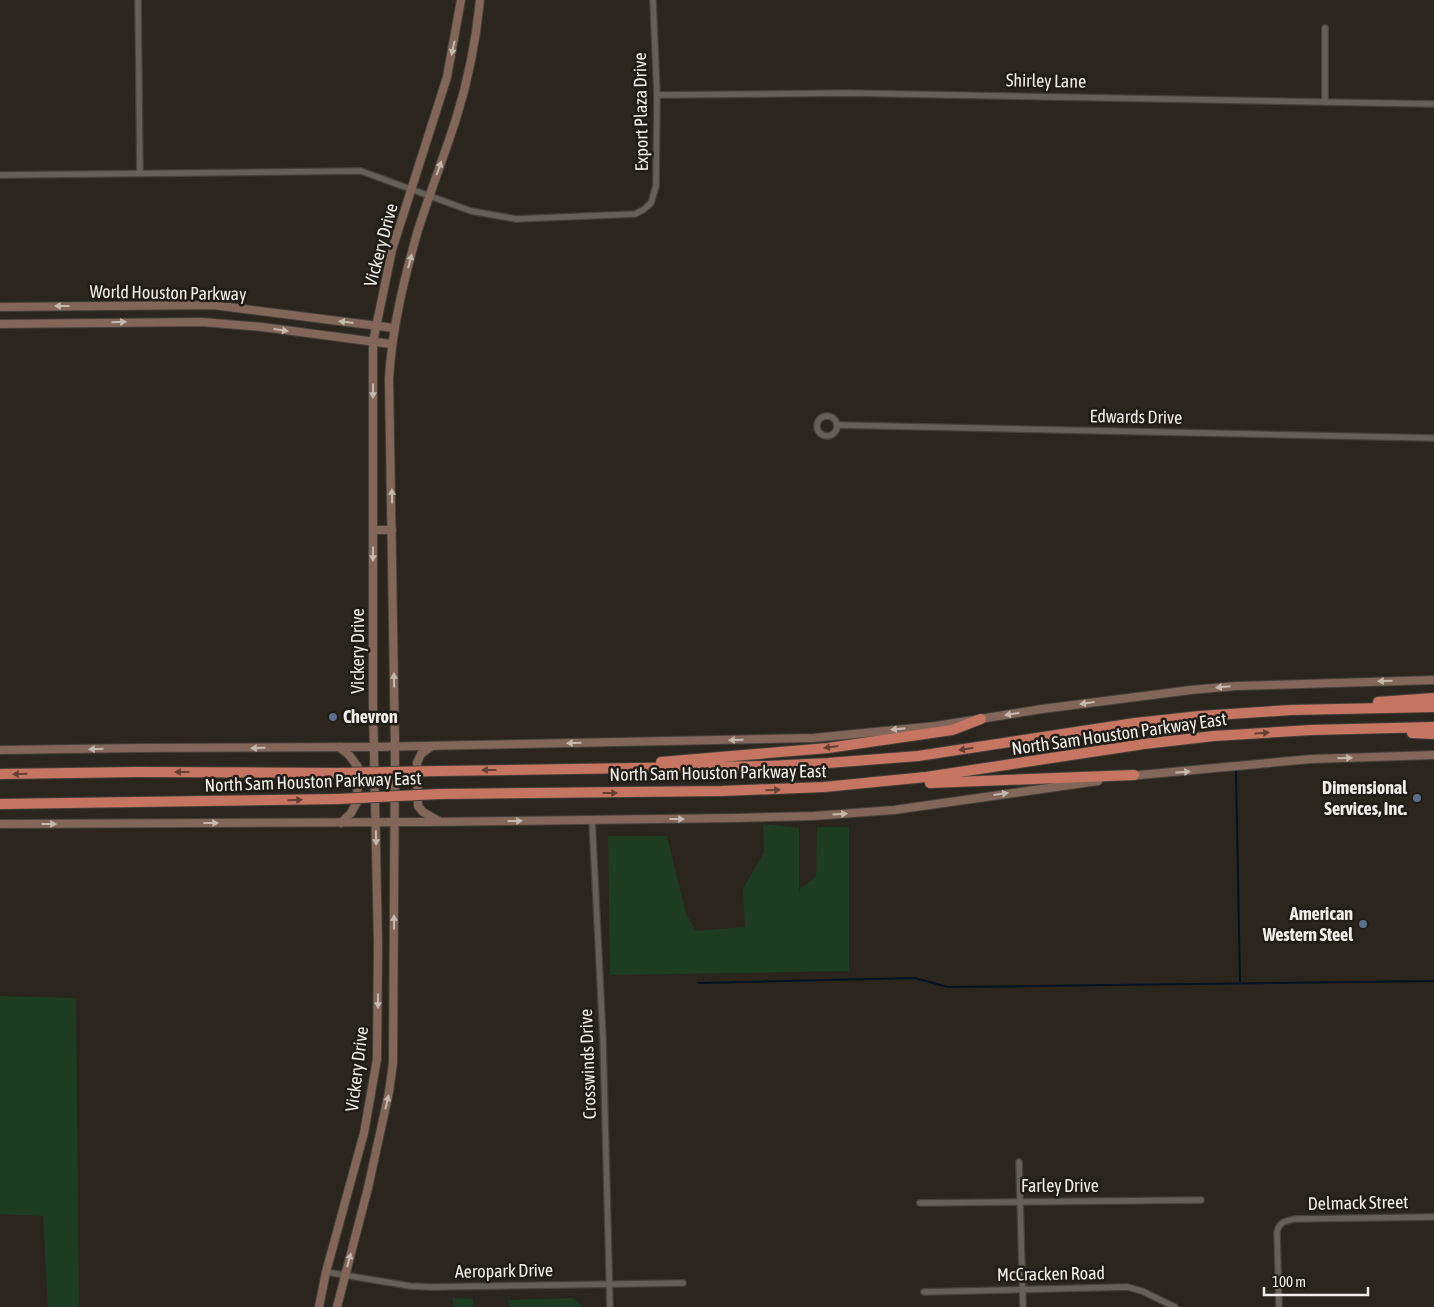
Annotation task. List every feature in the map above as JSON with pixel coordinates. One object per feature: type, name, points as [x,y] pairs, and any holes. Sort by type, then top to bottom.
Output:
[{"type":"highway","points":[[1263,711],[1434,698]]},
{"type":"highway","name":"North Sam Houston Parkway East","points":[[0,774],[138,772],[336,773],[767,766],[888,759],[951,752],[1135,723],[1263,711],[1434,707]]},
{"type":"highway","points":[[585,769],[828,748],[952,730],[981,719]]},
{"type":"highway","name":"North Sam Houston Parkway East","points":[[0,804],[338,799],[439,794],[722,792],[854,785],[964,772],[1180,740],[1311,730],[1434,727]]},
{"type":"highway","points":[[1311,730],[1434,734]]},
{"type":"highway","points":[[854,785],[1134,775]]},
{"type":"highway","points":[[0,808],[159,802]]},
{"type":"main road","name":"Vickery Drive","points":[[319,1307],[326,1272],[364,1133],[377,1059],[378,944],[372,530],[373,342],[392,250],[447,77],[461,0]]},
{"type":"main road","name":"Vickery Drive","points":[[337,1307],[368,1188],[389,1092],[393,1063],[395,746],[389,379],[391,344],[402,291],[429,196],[456,118],[468,73],[480,0]]},
{"type":"main road","points":[[162,305],[162,322]]},
{"type":"main road","name":"World Houston Parkway","points":[[0,306],[213,305],[394,328]]},
{"type":"main road","points":[[34,306],[34,323]]},
{"type":"main road","points":[[262,327],[264,311]]},
{"type":"main road","name":"World Houston Parkway","points":[[0,324],[162,322],[230,324],[391,344]]},
{"type":"main road","points":[[373,427],[391,427]]},
{"type":"main road","points":[[372,530],[392,530]]},
{"type":"main road","name":"North Sam Houston Parkway East","points":[[0,750],[374,747],[813,738],[936,726],[1099,702],[1236,686],[1434,680]]},
{"type":"main road","points":[[432,746],[421,754],[417,763],[418,806],[423,812],[440,822]]},
{"type":"main road","points":[[338,747],[349,755],[358,767],[357,802],[352,813],[341,823]]},
{"type":"main road","points":[[0,824],[341,823],[813,816],[892,810],[1134,775],[1311,759],[1434,755]]},
{"type":"main road","points":[[378,944],[394,945]]},
{"type":"main road","points":[[364,1133],[379,1137]]},
{"type":"street","points":[[138,0],[140,173]]},
{"type":"street","name":"Export Plaza Drive","points":[[429,196],[471,211],[516,219],[635,214],[643,210],[651,203],[656,186],[657,95],[653,0]]},
{"type":"street","points":[[1324,102],[1325,28]]},
{"type":"street","name":"Shirley Lane","points":[[657,95],[837,93],[1434,104]]},
{"type":"street","points":[[0,175],[361,171],[429,196]]},
{"type":"street","name":"Edwards Drive","points":[[837,425],[1434,438]]},
{"type":"street","name":"Crosswinds Drive","points":[[592,819],[603,1039],[611,1285],[610,1307]]},
{"type":"street","points":[[1019,1162],[1023,1307]]},
{"type":"street","name":"Farley Drive","points":[[920,1203],[1201,1200]]},
{"type":"street","name":"Delmack Street","points":[[1279,1307],[1277,1232],[1278,1226],[1282,1222],[1294,1219],[1434,1217]]},
{"type":"street","name":"Aeropark Drive","points":[[326,1272],[410,1286],[431,1287],[683,1283]]},
{"type":"street","name":"McCracken Road","points":[[924,1292],[1127,1287],[1142,1291],[1174,1307]]},
{"type":"green space","points":[[763,824],[799,828],[799,890],[816,876],[817,827],[849,827],[849,971],[610,975],[608,836],[667,836],[686,914],[696,931],[745,927],[743,889],[764,852]]},
{"type":"green space","points":[[0,996],[76,998],[79,1307],[48,1307],[43,1216],[0,1214]]},
{"type":"green space","points":[[453,1298],[473,1299],[473,1307],[453,1307]]},
{"type":"green space","points":[[574,1298],[582,1307],[509,1307],[508,1300]]},
{"type":"waterway","points":[[1236,771],[1240,983]]},
{"type":"waterway","points":[[699,983],[915,978],[948,987],[1434,981]]},
{"type":"place","name":"Chevron","points":[[333,717]]},
{"type":"place","name":"Dimensional Services, Inc.","points":[[1417,798]]},
{"type":"place","name":"American Western Steel","points":[[1363,924]]}]
